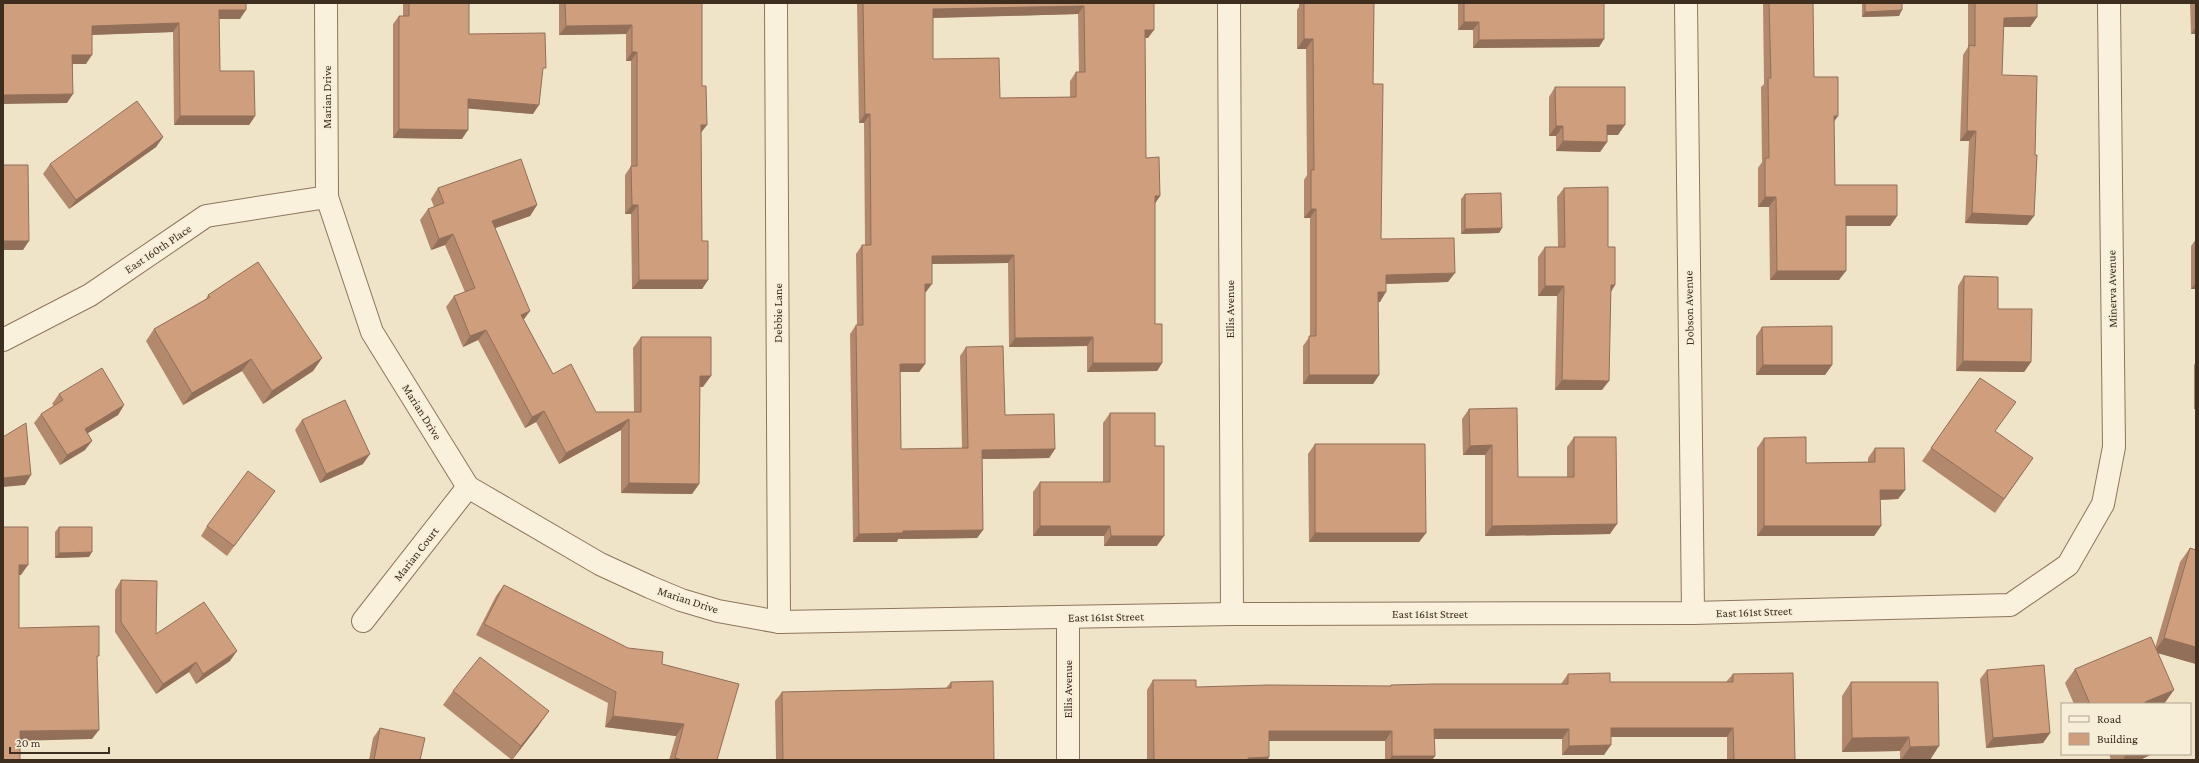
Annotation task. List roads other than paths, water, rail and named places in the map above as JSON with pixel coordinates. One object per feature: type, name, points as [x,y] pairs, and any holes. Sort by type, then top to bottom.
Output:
[{"type":"street","name":"Marian Drive","points":[[326,3],[327,197],[372,332],[468,487],[600,564],[650,588],[681,600],[718,611],[779,622]]},
{"type":"street","name":"Debbie Lane","points":[[776,3],[779,622]]},
{"type":"street","name":"Ellis Avenue","points":[[1229,3],[1232,614]]},
{"type":"street","name":"Dobson Avenue","points":[[1686,3],[1693,613]]},
{"type":"street","name":"Minerva Avenue","points":[[2068,566],[2103,504],[2114,447],[2109,3]]},
{"type":"street","name":"East 160th Place","points":[[3,340],[90,295],[206,216],[327,197]]},
{"type":"street","name":"Marian Court","points":[[363,621],[468,487]]},
{"type":"street","name":"East 161st Street","points":[[779,622],[1232,614],[1693,613],[2010,605],[2068,566]]},
{"type":"street","name":"Ellis Avenue","points":[[1068,618],[1068,760]]}]
